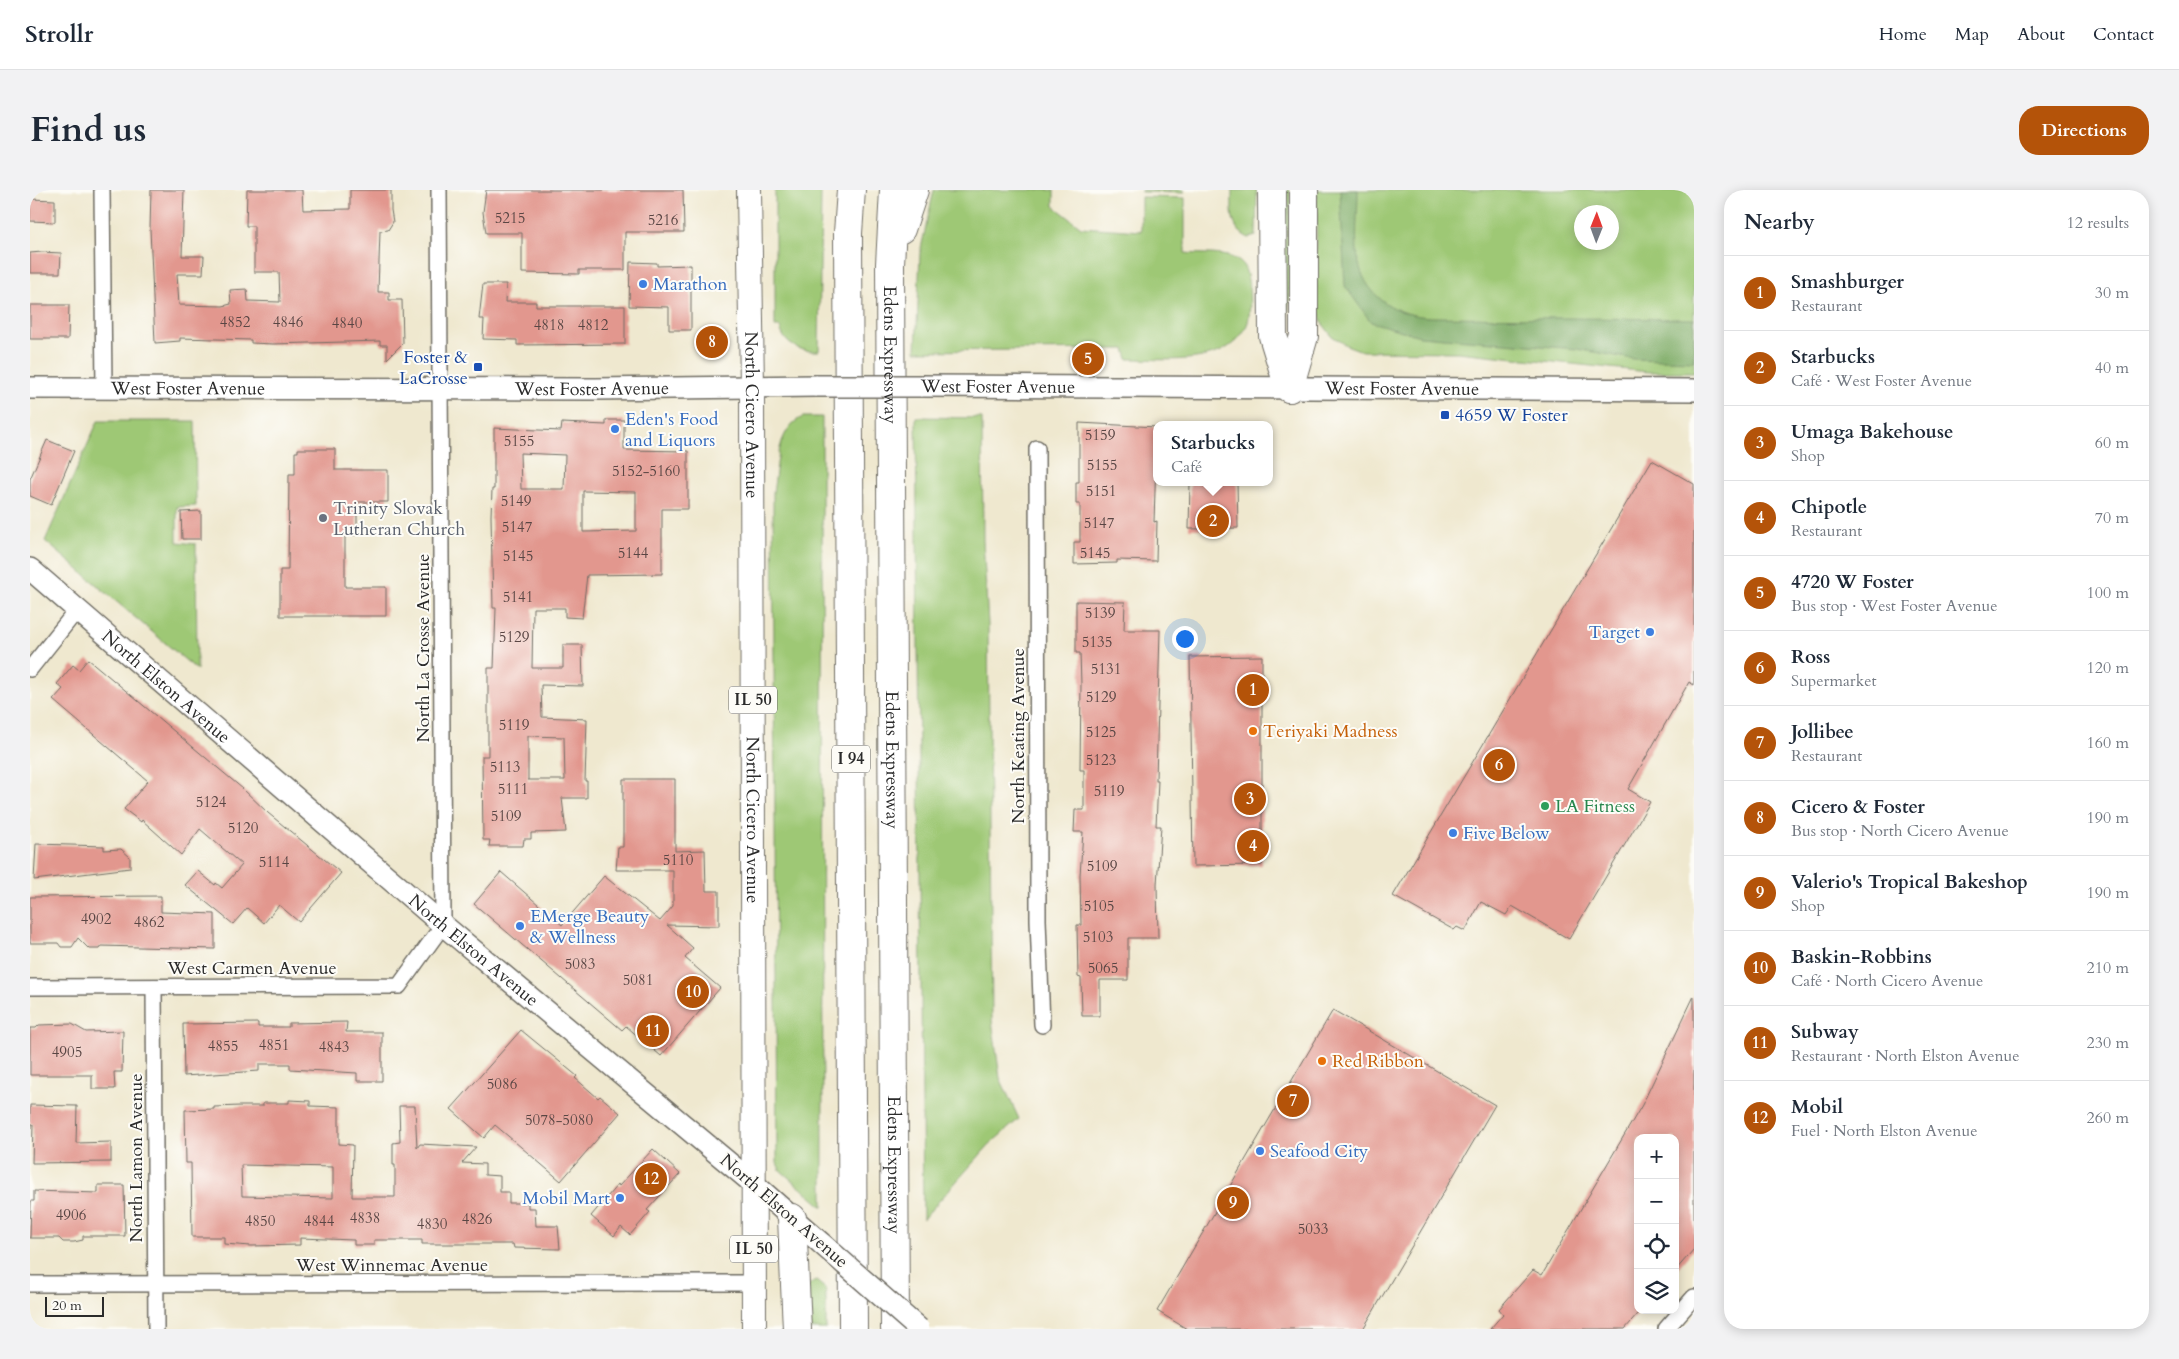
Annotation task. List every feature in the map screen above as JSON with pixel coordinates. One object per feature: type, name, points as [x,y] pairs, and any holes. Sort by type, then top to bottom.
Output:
[{"type":"highway","name":"I 94","points":[[851,190],[848,253],[853,1329]]},
{"type":"highway","name":"Edens Expressway","points":[[894,190],[890,264],[895,1329]]},
{"type":"highway","points":[[890,264],[914,190]]},
{"type":"highway","points":[[1272,190],[1273,336],[1290,388]]},
{"type":"highway","points":[[1290,388],[1304,336],[1304,190]]},
{"type":"highway","points":[[792,1218],[797,1329]]},
{"type":"main road","name":"North Cicero Avenue","points":[[749,190],[752,387],[754,1329]]},
{"type":"main road","name":"West Foster Avenue","points":[[30,388],[441,389],[920,386],[1694,390]]},
{"type":"main road","name":"North Elston Avenue","points":[[30,569],[444,925],[754,1184],[920,1329]]},
{"type":"street","points":[[102,190],[104,388]]},
{"type":"street","name":"North La Crosse Avenue","points":[[439,190],[444,925]]},
{"type":"street","name":"North Keating Avenue","points":[[1038,448],[1038,910],[1042,1025]]},
{"type":"street","points":[[30,669],[76,610]]},
{"type":"street","name":"West Carmen Avenue","points":[[30,987],[399,986],[444,925]]},
{"type":"street","name":"North Lamon Avenue","points":[[154,987],[156,1329]]},
{"type":"street","name":"West Winnemac Avenue","points":[[30,1284],[754,1283]]},
{"type":"street","points":[[1666,1329],[1694,1297]]},
{"type":"green space","points":[[775,190],[821,190],[819,351],[800,349],[785,339],[780,327],[775,327]]},
{"type":"green space","points":[[934,190],[1054,190],[1054,206],[1081,227],[1141,231],[1141,197],[1185,198],[1185,253],[1222,255],[1236,259],[1244,267],[1247,274],[1250,300],[1246,327],[1231,345],[1221,351],[1206,356],[1184,359],[1128,359],[1125,349],[916,351],[920,253]]},
{"type":"green space","points":[[1141,190],[1184,190],[1184,193],[1141,192]]},
{"type":"green space","points":[[1232,190],[1257,190],[1256,236],[1249,238],[1238,230],[1232,212]]},
{"type":"green space","points":[[1282,190],[1290,190],[1290,297],[1286,322]]},
{"type":"green space","points":[[1317,190],[1694,190],[1694,372],[1648,372],[1458,352],[1362,351],[1346,345],[1332,336],[1322,323],[1316,302]]},
{"type":"green space","points":[[1340,190],[1358,190],[1356,237],[1359,264],[1369,286],[1386,303],[1396,309],[1419,316],[1431,317],[1694,319],[1694,361],[1633,359],[1577,349],[1420,336],[1371,322],[1345,286]]},
{"type":"green space","points":[[803,417],[822,417],[823,1207],[780,1170],[777,1163],[773,492],[783,439],[794,422]]},
{"type":"green space","points":[[916,417],[982,418],[983,540],[988,624],[992,1020],[1000,1078],[1019,1119],[989,1145],[923,1219]]},
{"type":"green space","points":[[98,421],[195,421],[196,506],[177,507],[177,542],[196,544],[197,670],[45,541]]},
{"type":"green space","points":[[815,1280],[826,1289],[826,1329],[807,1329],[807,1286]]},
{"type":"building","points":[[151,190],[184,190],[182,256],[204,256],[203,274],[177,274],[179,305],[223,306],[231,304],[230,290],[247,289],[248,301],[280,302],[279,272],[254,272],[254,226],[246,226],[247,190],[302,190],[303,210],[350,209],[350,190],[391,190],[393,222],[388,230],[380,231],[378,292],[389,292],[389,300],[402,300],[403,343],[387,359],[387,345],[380,345],[380,341],[273,344],[251,343],[251,340],[180,338],[180,341],[155,343],[150,229]]},
{"type":"building","points":[[486,190],[683,190],[684,232],[625,232],[625,270],[579,270],[579,274],[522,273],[522,233],[486,233],[483,212]]},
{"type":"building","points":[[30,199],[55,200],[55,222],[30,221]]},
{"type":"building","points":[[30,253],[61,253],[60,273],[30,273]]},
{"type":"building","points":[[630,262],[657,263],[657,266],[691,265],[691,330],[669,330],[669,307],[629,306]]},
{"type":"building","points":[[483,284],[506,284],[505,302],[536,302],[536,306],[625,306],[625,344],[517,345],[517,340],[483,339],[484,319],[479,319]]},
{"type":"building","points":[[30,305],[69,305],[68,339],[30,339]]},
{"type":"building","points":[[606,420],[624,420],[624,450],[688,451],[688,509],[662,509],[662,574],[587,575],[582,618],[565,617],[565,608],[533,608],[532,668],[563,668],[563,645],[582,645],[583,686],[541,685],[542,717],[587,719],[585,781],[587,781],[587,798],[562,798],[566,832],[531,833],[531,839],[524,839],[523,846],[489,846],[490,840],[483,840],[482,756],[488,756],[488,668],[494,668],[496,608],[493,608],[491,516],[492,489],[494,489],[494,428],[561,431],[562,423],[606,425]],"holes":[[[520,453],[565,455],[564,489],[521,489]],[[583,491],[636,492],[636,531],[583,532]],[[528,736],[564,737],[565,780],[528,780]]]},
{"type":"building","points":[[1079,423],[1153,427],[1153,486],[1155,486],[1154,522],[1157,521],[1156,561],[1117,560],[1117,563],[1074,564],[1074,542],[1080,542],[1080,504],[1076,504],[1076,482],[1079,482]]},
{"type":"building","points":[[47,440],[74,451],[51,505],[30,496],[30,479]]},
{"type":"building","name":"Trinity Slovak Lutheran Church","points":[[298,449],[335,449],[335,470],[388,470],[388,502],[357,502],[357,535],[345,535],[345,587],[386,587],[386,616],[280,616],[280,570],[288,570],[289,474],[295,474],[295,452],[298,452]]},
{"type":"building","points":[[1652,460],[1694,484],[1694,685],[1689,682],[1628,789],[1650,802],[1569,939],[1512,906],[1506,915],[1481,902],[1465,931],[1457,927],[1454,930],[1393,896]]},
{"type":"building","points":[[1190,486],[1237,486],[1238,528],[1189,529]]},
{"type":"building","points":[[201,511],[201,539],[182,539],[181,512]]},
{"type":"building","points":[[1076,601],[1125,602],[1124,630],[1160,630],[1156,780],[1158,780],[1156,826],[1161,826],[1157,884],[1158,938],[1128,938],[1128,980],[1100,980],[1100,1016],[1082,1016],[1081,978],[1078,977],[1077,925],[1081,925],[1080,875],[1083,832],[1074,832],[1075,810],[1084,810],[1084,770],[1080,770],[1081,684],[1080,653],[1076,653]]},
{"type":"building","points":[[1262,656],[1262,865],[1193,866],[1190,657]]},
{"type":"building","points":[[88,659],[341,873],[299,922],[279,905],[264,923],[247,908],[233,924],[185,885],[198,871],[215,885],[216,883],[222,888],[242,865],[200,829],[181,855],[142,820],[141,822],[124,809],[148,781],[53,700],[63,689],[57,684],[73,665],[79,670]]},
{"type":"building","points":[[623,779],[675,779],[675,851],[705,850],[706,891],[719,891],[719,926],[667,925],[693,948],[685,958],[720,988],[661,1056],[626,1026],[622,1030],[474,904],[501,872],[562,925],[604,876],[660,921],[673,906],[673,870],[616,870],[618,847],[623,847]]},
{"type":"building","points":[[36,844],[104,846],[104,850],[121,849],[130,857],[130,868],[34,880]]},
{"type":"building","points":[[161,896],[161,912],[215,914],[215,949],[101,946],[99,949],[89,949],[78,938],[72,947],[61,947],[58,943],[30,943],[30,897]]},
{"type":"building","points":[[1694,996],[1694,1249],[1679,1266],[1679,1134],[1634,1134],[1634,1314],[1638,1314],[1625,1329],[1490,1329],[1503,1314],[1499,1309],[1533,1270],[1542,1275],[1642,1105]]},
{"type":"building","points":[[1333,1010],[1495,1105],[1363,1329],[1187,1329],[1157,1311]]},
{"type":"building","points":[[347,1022],[346,1032],[382,1032],[382,1081],[357,1081],[357,1073],[290,1069],[290,1064],[259,1064],[259,1071],[184,1076],[183,1024],[258,1023],[258,1027],[289,1027],[289,1023]]},
{"type":"building","points":[[72,1024],[86,1032],[123,1031],[122,1072],[114,1072],[115,1089],[92,1089],[92,1075],[30,1075],[30,1028],[36,1028],[39,1025]]},
{"type":"building","points":[[521,1030],[577,1076],[575,1078],[598,1098],[600,1096],[620,1113],[561,1181],[495,1125],[484,1138],[451,1109]]},
{"type":"building","points":[[289,1100],[310,1101],[310,1106],[339,1107],[339,1144],[353,1145],[352,1197],[395,1197],[393,1143],[400,1142],[399,1106],[415,1106],[417,1148],[420,1144],[476,1147],[462,1163],[485,1164],[485,1175],[500,1176],[500,1192],[509,1192],[509,1203],[528,1203],[528,1208],[535,1208],[536,1226],[558,1226],[560,1249],[514,1248],[513,1244],[422,1244],[422,1240],[374,1240],[374,1245],[354,1245],[354,1240],[300,1238],[300,1245],[251,1246],[224,1244],[224,1237],[192,1237],[191,1163],[186,1163],[185,1110],[214,1109],[214,1107],[263,1106],[263,1103],[289,1103]],"holes":[[[241,1165],[333,1167],[333,1198],[242,1196]]]},
{"type":"building","points":[[30,1105],[77,1106],[76,1143],[111,1142],[111,1162],[32,1163],[33,1124],[30,1124]]},
{"type":"building","points":[[653,1149],[680,1174],[647,1210],[650,1212],[630,1235],[621,1227],[614,1236],[591,1216],[618,1184],[619,1186]]},
{"type":"building","points":[[98,1185],[124,1185],[125,1236],[83,1236],[83,1240],[74,1242],[63,1242],[59,1238],[30,1238],[31,1201],[34,1201],[34,1191],[98,1193]]},
{"type":"place","name":"Marathon","points":[[643,284]]},
{"type":"place","name":"Cicero & Foster","points":[[712,342]]},
{"type":"place","name":"4720 W Foster","points":[[1088,359]]},
{"type":"place","name":"Foster & LaCrosse","points":[[478,367]]},
{"type":"place","name":"4659 W Foster","points":[[1445,415]]},
{"type":"place","name":"Eden's Food and Liquors","points":[[615,429]]},
{"type":"place","name":"Trinity Slovak Lutheran Church","points":[[323,518]]},
{"type":"place","name":"Starbucks","points":[[1213,521]]},
{"type":"place","name":"Target","points":[[1650,632]]},
{"type":"place","name":"Smashburger","points":[[1253,690]]},
{"type":"place","name":"Teriyaki Madness","points":[[1253,731]]},
{"type":"place","name":"Ross","points":[[1499,765]]},
{"type":"place","name":"Umaga Bakehouse","points":[[1250,799]]},
{"type":"place","name":"LA Fitness","points":[[1545,806]]},
{"type":"place","name":"Five Below","points":[[1453,833]]},
{"type":"place","name":"Chipotle","points":[[1253,846]]},
{"type":"place","name":"EMerge Beauty & Wellness","points":[[520,926]]},
{"type":"place","name":"Baskin-Robbins","points":[[693,992]]},
{"type":"place","name":"Subway","points":[[653,1031]]},
{"type":"place","name":"Red Ribbon","points":[[1322,1061]]},
{"type":"place","name":"Jollibee","points":[[1293,1101]]},
{"type":"place","name":"Seafood City","points":[[1260,1151]]},
{"type":"place","name":"Mobil","points":[[651,1179]]},
{"type":"place","name":"Mobil Mart","points":[[620,1198]]},
{"type":"place","name":"Valerio's Tropical Bakeshop","points":[[1233,1203]]}]
